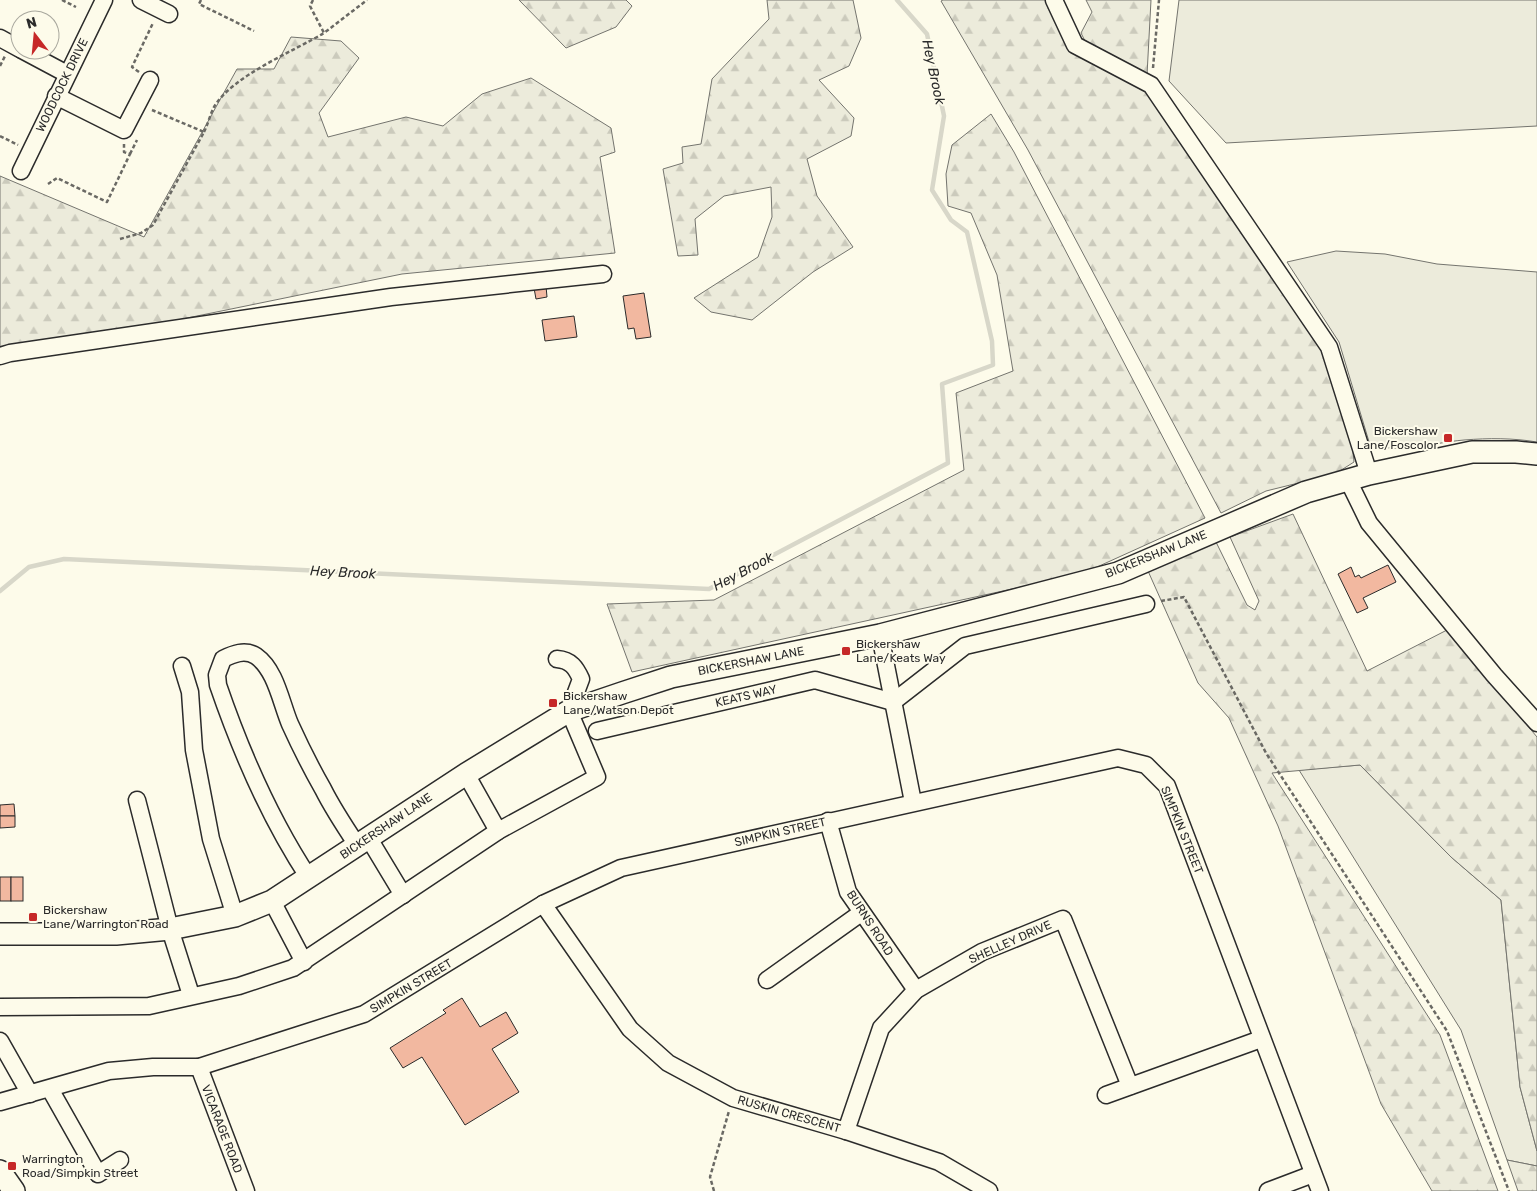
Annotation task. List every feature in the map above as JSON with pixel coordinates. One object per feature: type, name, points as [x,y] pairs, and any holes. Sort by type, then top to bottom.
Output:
[{"type":"main road","name":"BICKERSHAW LANE","points":[[0,934],[107,934],[170,929],[236,916],[272,901],[466,774],[569,711],[671,676],[880,635],[1118,573],[1306,492],[1369,474],[1472,452],[1537,454]]},
{"type":"main road","points":[[0,1171],[14,1191]]},
{"type":"street","name":"WOODCOCK DRIVE","points":[[21,171],[104,0]]},
{"type":"street","points":[[140,0],[165,12]]},
{"type":"street","points":[[1054,0],[1075,45],[1151,84],[1330,348],[1369,474]]},
{"type":"street","points":[[41,60],[67,74]]},
{"type":"street","points":[[56,96],[131,135],[150,80]]},
{"type":"street","points":[[0,356],[19,351],[391,297],[603,274]]},
{"type":"street","points":[[1348,480],[1369,523],[1494,675],[1537,723]]},
{"type":"street","points":[[893,702],[965,646],[1146,604]]},
{"type":"street","points":[[880,635],[913,802]]},
{"type":"street","points":[[309,878],[273,817],[240,743],[218,685],[217,675],[223,659],[247,652],[255,656],[266,667],[323,791],[403,896]]},
{"type":"street","points":[[0,1007],[149,1006],[191,995],[239,986],[304,962],[498,831],[597,777],[569,711],[581,679],[575,667],[565,659],[557,659]]},
{"type":"street","points":[[182,666],[190,692],[194,750],[211,839],[236,916]]},
{"type":"street","name":"KEATS WAY","points":[[597,731],[815,680],[893,702]]},
{"type":"street","name":"SIMPKIN STREET","points":[[0,1102],[109,1071],[153,1067],[199,1067],[364,1014],[543,904],[621,868],[1118,758],[1146,766],[1167,786],[1320,1191]]},
{"type":"street","points":[[466,774],[498,831]]},
{"type":"street","points":[[137,800],[170,929],[191,995]]},
{"type":"street","name":"BURNS ROAD","points":[[828,821],[848,892],[916,990]]},
{"type":"street","points":[[272,901],[304,962]]},
{"type":"street","name":"RUSKIN CRESCENT","points":[[543,904],[630,1029],[668,1063],[733,1098],[846,1131],[939,1162],[981,1189]]},
{"type":"street","points":[[767,980],[861,913]]},
{"type":"street","name":"SHELLEY DRIVE","points":[[846,1131],[881,1028],[916,990],[982,952],[1063,919],[1130,1086]]},
{"type":"street","points":[[1106,1095],[1261,1039]]},
{"type":"street","points":[[0,1041],[30,1094]]},
{"type":"street","name":"VICARAGE ROAD","points":[[199,1067],[246,1191]]},
{"type":"street","points":[[50,1089],[98,1174],[120,1160]]},
{"type":"street","points":[[1268,1191],[1313,1174]]},
{"type":"path","points":[[62,0],[76,7]]},
{"type":"path","points":[[201,0],[199,4],[254,31]]},
{"type":"path","points":[[313,0],[310,6],[324,33]]},
{"type":"path","points":[[120,239],[141,233],[153,225],[204,132],[215,106],[228,90],[272,61],[324,33],[367,0]]},
{"type":"path","points":[[1151,84],[1159,0]]},
{"type":"path","points":[[150,80],[132,67],[165,12]]},
{"type":"path","points":[[149,116],[153,109],[204,132]]},
{"type":"path","points":[[130,154],[124,152],[131,135]]},
{"type":"path","points":[[48,184],[57,178],[107,202],[130,154],[131,135]]},
{"type":"path","points":[[0,136],[30,150]]},
{"type":"path","points":[[1146,604],[1184,597],[1266,753],[1446,1031],[1510,1191]]},
{"type":"path","points":[[714,1191],[710,1177],[733,1098]]},
{"type":"green space","points":[[519,0],[626,0],[632,6],[616,27],[566,48]]},
{"type":"green space","points":[[767,0],[853,0],[861,38],[849,66],[819,80],[854,118],[851,136],[807,159],[817,196],[853,247],[813,272],[752,320],[711,312],[694,298],[758,257],[772,217],[771,187],[724,196],[695,219],[698,255],[678,256],[663,169],[683,163],[682,147],[701,144],[712,79],[769,19]]},
{"type":"green space","points":[[1046,0],[1072,51],[1147,91],[1321,350],[1351,431],[1354,462],[1335,474],[1266,491],[1221,513],[1028,150],[941,1]]},
{"type":"green space","points":[[1086,0],[1151,0],[1147,75],[1086,43],[1081,33],[1092,12]]},
{"type":"green space","points":[[1179,0],[1537,0],[1537,126],[1226,143],[1169,81]]},
{"type":"green space","points":[[291,37],[341,41],[359,58],[319,113],[328,137],[406,117],[443,126],[482,94],[531,78],[611,128],[615,152],[600,157],[615,253],[402,274],[26,351],[0,359],[0,176],[144,237],[237,69],[274,69]]},
{"type":"green space","points":[[991,114],[1014,152],[1205,518],[1097,567],[1044,582],[632,672],[607,604],[714,600],[964,470],[956,393],[1013,371],[997,275],[971,213],[948,206],[946,174],[952,145]]},
{"type":"green space","points":[[1336,251],[1385,254],[1437,264],[1537,272],[1537,442],[1492,439],[1464,440],[1406,448],[1370,445],[1339,342],[1287,262]]},
{"type":"green space","points":[[1293,514],[1367,671],[1447,630],[1537,737],[1537,1151],[1520,1087],[1501,900],[1451,857],[1360,765],[1272,773],[1440,1035],[1498,1191],[1432,1191],[1381,1104],[1278,826],[1229,718],[1198,683],[1148,571],[1216,542],[1247,605],[1255,610],[1259,601],[1230,537]]},
{"type":"green space","points":[[1360,765],[1451,857],[1501,900],[1520,1087],[1537,1151],[1537,1166],[1507,1160],[1461,1030],[1299,770]]},
{"type":"green space","points":[[1507,1160],[1537,1166],[1537,1191],[1518,1191]]},
{"type":"building","points":[[546,286],[547,297],[536,299],[534,288]]},
{"type":"building","points":[[644,293],[651,337],[636,339],[634,328],[628,329],[623,296]]},
{"type":"building","points":[[574,316],[577,337],[545,341],[542,320]]},
{"type":"building","points":[[1388,565],[1396,582],[1363,598],[1368,608],[1357,613],[1338,574],[1351,567],[1355,577],[1359,575],[1361,578]]},
{"type":"building","points":[[14,804],[15,816],[0,816],[0,805]]},
{"type":"building","points":[[0,816],[15,816],[15,827],[0,828]]},
{"type":"building","points":[[0,877],[11,877],[11,901],[0,901]]},
{"type":"building","points":[[11,877],[23,877],[23,901],[11,901]]},
{"type":"building","points":[[462,998],[480,1027],[506,1012],[518,1033],[492,1049],[519,1092],[465,1125],[422,1057],[403,1068],[390,1048],[446,1013],[443,1010]]},
{"type":"waterway","name":"Hey Brook","points":[[0,591],[29,567],[64,559],[709,589],[948,463],[942,384],[993,365],[992,341],[967,232],[951,220],[932,190],[944,116],[927,34],[897,0]]},
{"type":"place","name":"Bickershaw Lane/Foscolor","points":[[1448,438]]},
{"type":"place","name":"Bickershaw Lane/Keats Way","points":[[846,651]]},
{"type":"place","name":"Bickershaw Lane/Watson Depot","points":[[553,703]]},
{"type":"place","name":"Bickershaw Lane/Warrington Road","points":[[33,917]]},
{"type":"place","name":"Warrington Road/Simpkin Street","points":[[12,1166]]}]
